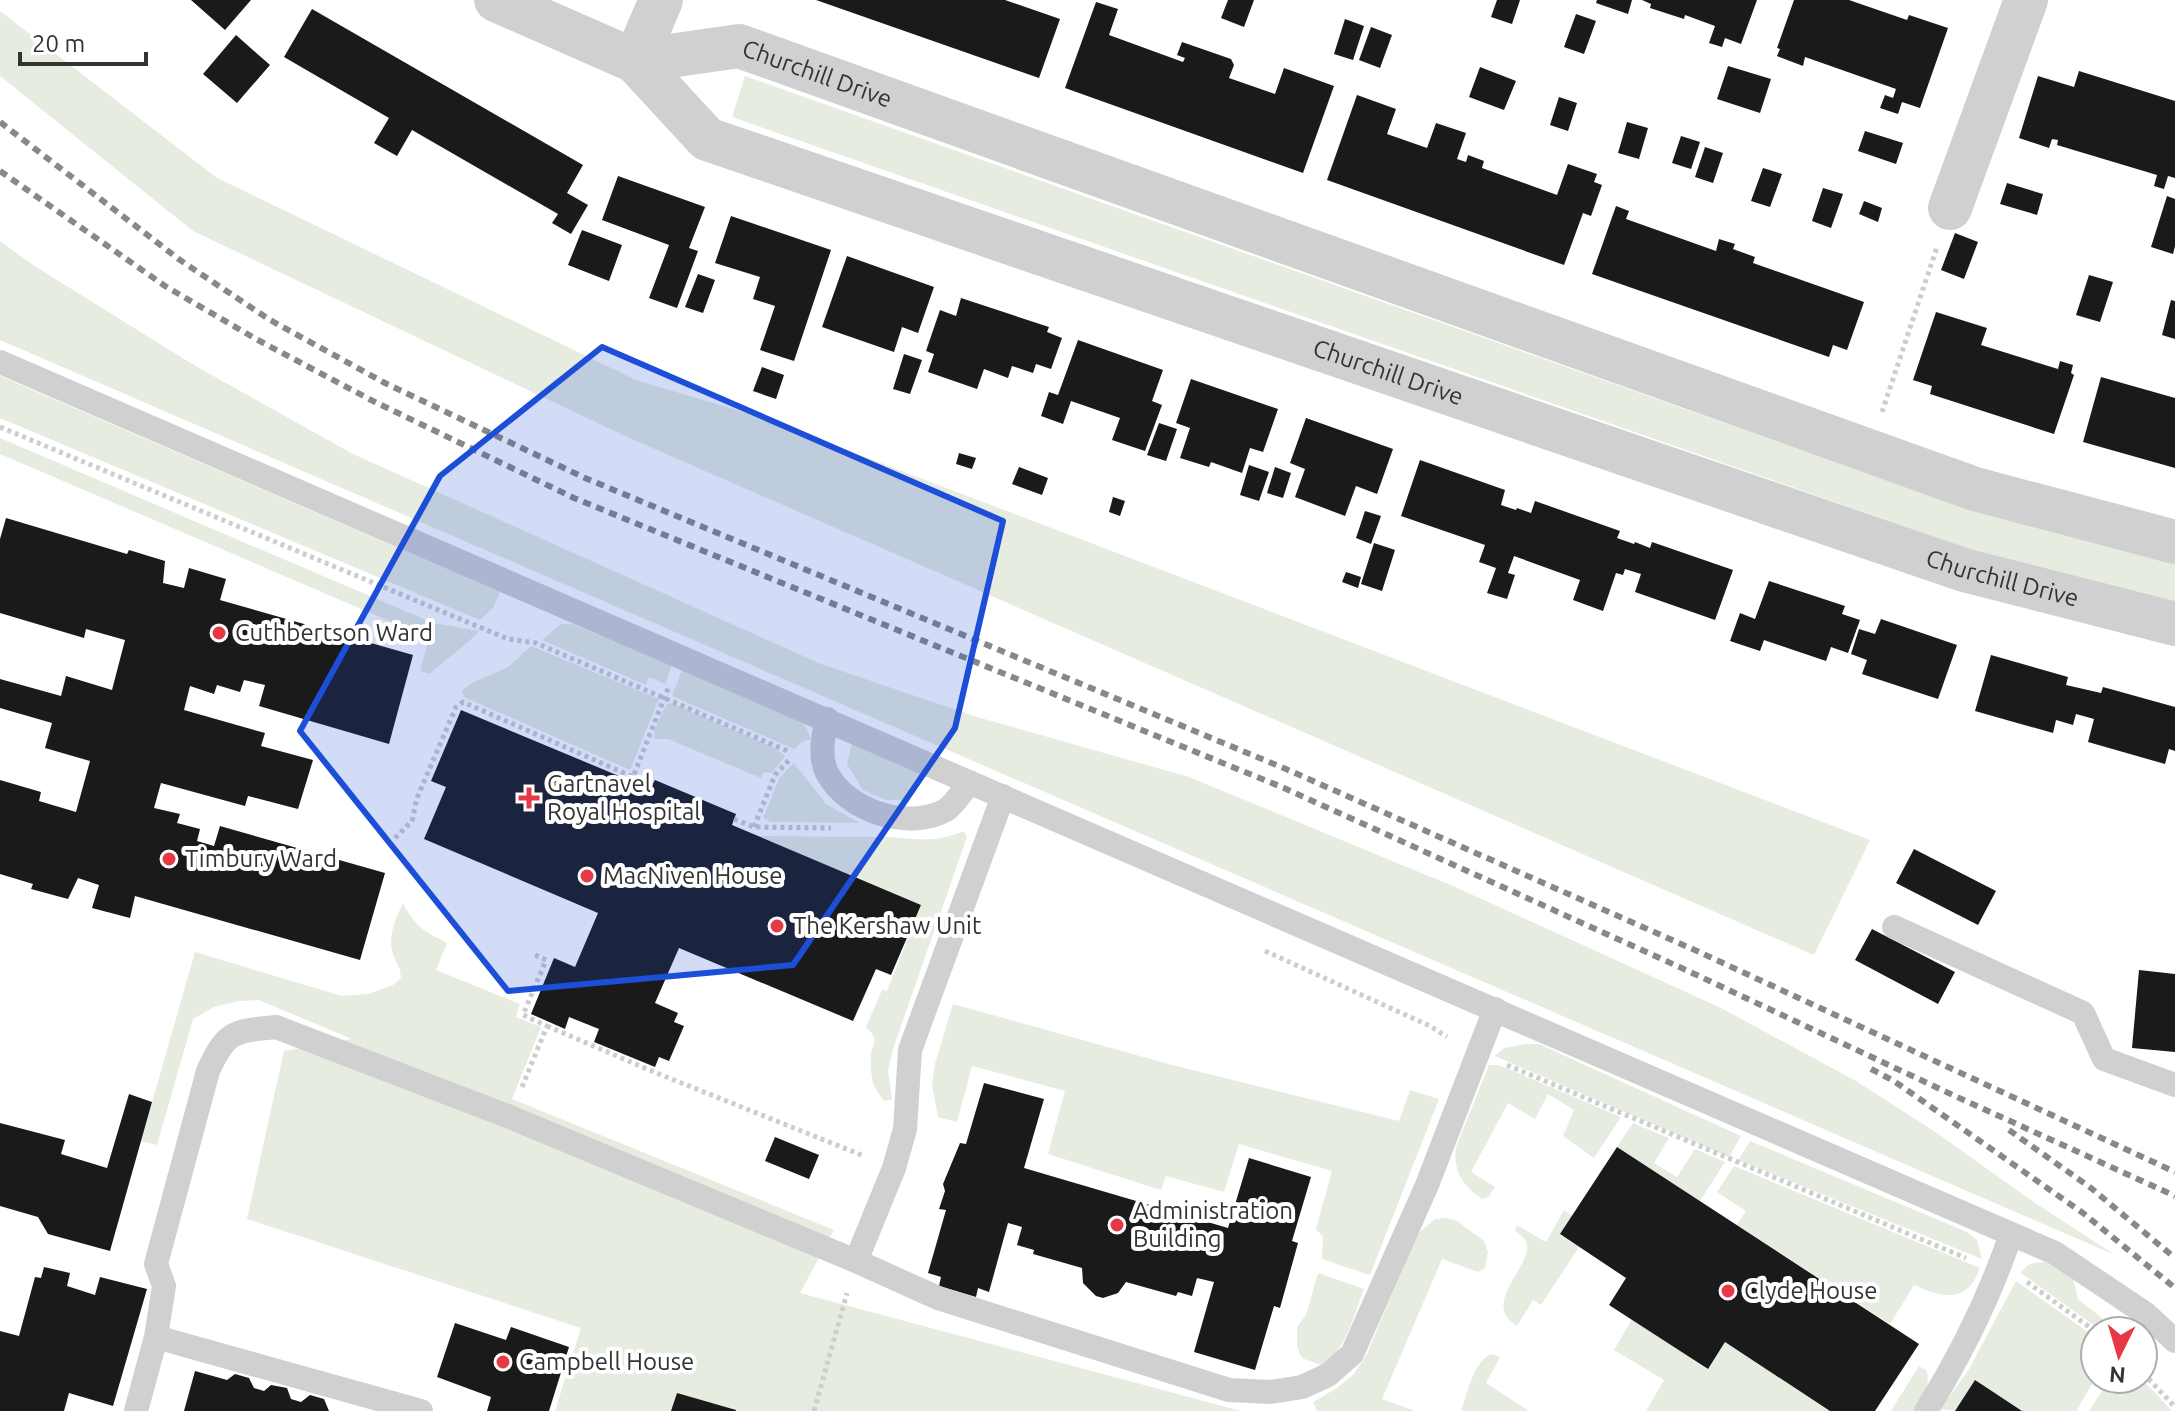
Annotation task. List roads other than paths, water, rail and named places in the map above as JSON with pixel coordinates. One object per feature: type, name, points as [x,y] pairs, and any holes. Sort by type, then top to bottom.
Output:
[{"type":"street","name":"Churchill Drive","points":[[496,0],[635,61],[707,139],[1964,570],[2175,624]]},
{"type":"street","points":[[635,61],[661,0]]},
{"type":"street","points":[[1950,208],[2026,0]]},
{"type":"street","name":"Churchill Drive","points":[[635,61],[739,46],[1975,489],[2175,542]]},
{"type":"lane","points":[[0,362],[2055,1253],[2146,1314],[2175,1341]]},
{"type":"lane","points":[[827,719],[822,745],[826,772],[845,797],[873,811],[908,820],[947,809],[970,782]]},
{"type":"lane","points":[[856,1261],[894,1168],[905,1129],[910,1050],[1003,796]]},
{"type":"lane","points":[[1894,927],[2083,1013],[2104,1059],[2175,1085]]},
{"type":"lane","points":[[136,1411],[156,1337],[164,1286],[156,1264],[208,1071],[219,1047],[238,1030],[276,1027],[510,1117],[938,1298],[1229,1390],[1271,1392],[1302,1387],[1328,1375],[1352,1354],[1427,1185],[1495,1009]]},
{"type":"lane","points":[[1926,1411],[1955,1364],[1999,1270],[2011,1234]]},
{"type":"lane","points":[[156,1337],[421,1411]]},
{"type":"railway","points":[[0,122],[180,260],[270,320],[385,383],[585,478],[1286,769],[1697,951],[2175,1172]]},
{"type":"railway","points":[[0,171],[165,286],[256,339],[371,400],[574,498],[1284,788],[2175,1196]]},
{"type":"railway","points":[[1871,1069],[1894,1081],[2083,1213],[2175,1288]]},
{"type":"railway","points":[[2009,1130],[2091,1188],[2175,1258]]},
{"type":"place","name":"Cuthbertson Ward","points":[[219,633]]},
{"type":"place","name":"Gartnavel Royal Hospital","points":[[529,798]]},
{"type":"place","name":"Timbury Ward","points":[[169,859]]},
{"type":"place","name":"MacNiven House","points":[[587,876]]},
{"type":"place","name":"The Kershaw Unit","points":[[777,926]]},
{"type":"place","name":"Administration Building","points":[[1117,1225]]},
{"type":"place","name":"Clyde House","points":[[1728,1291]]},
{"type":"place","name":"Campbell House","points":[[503,1362]]}]
